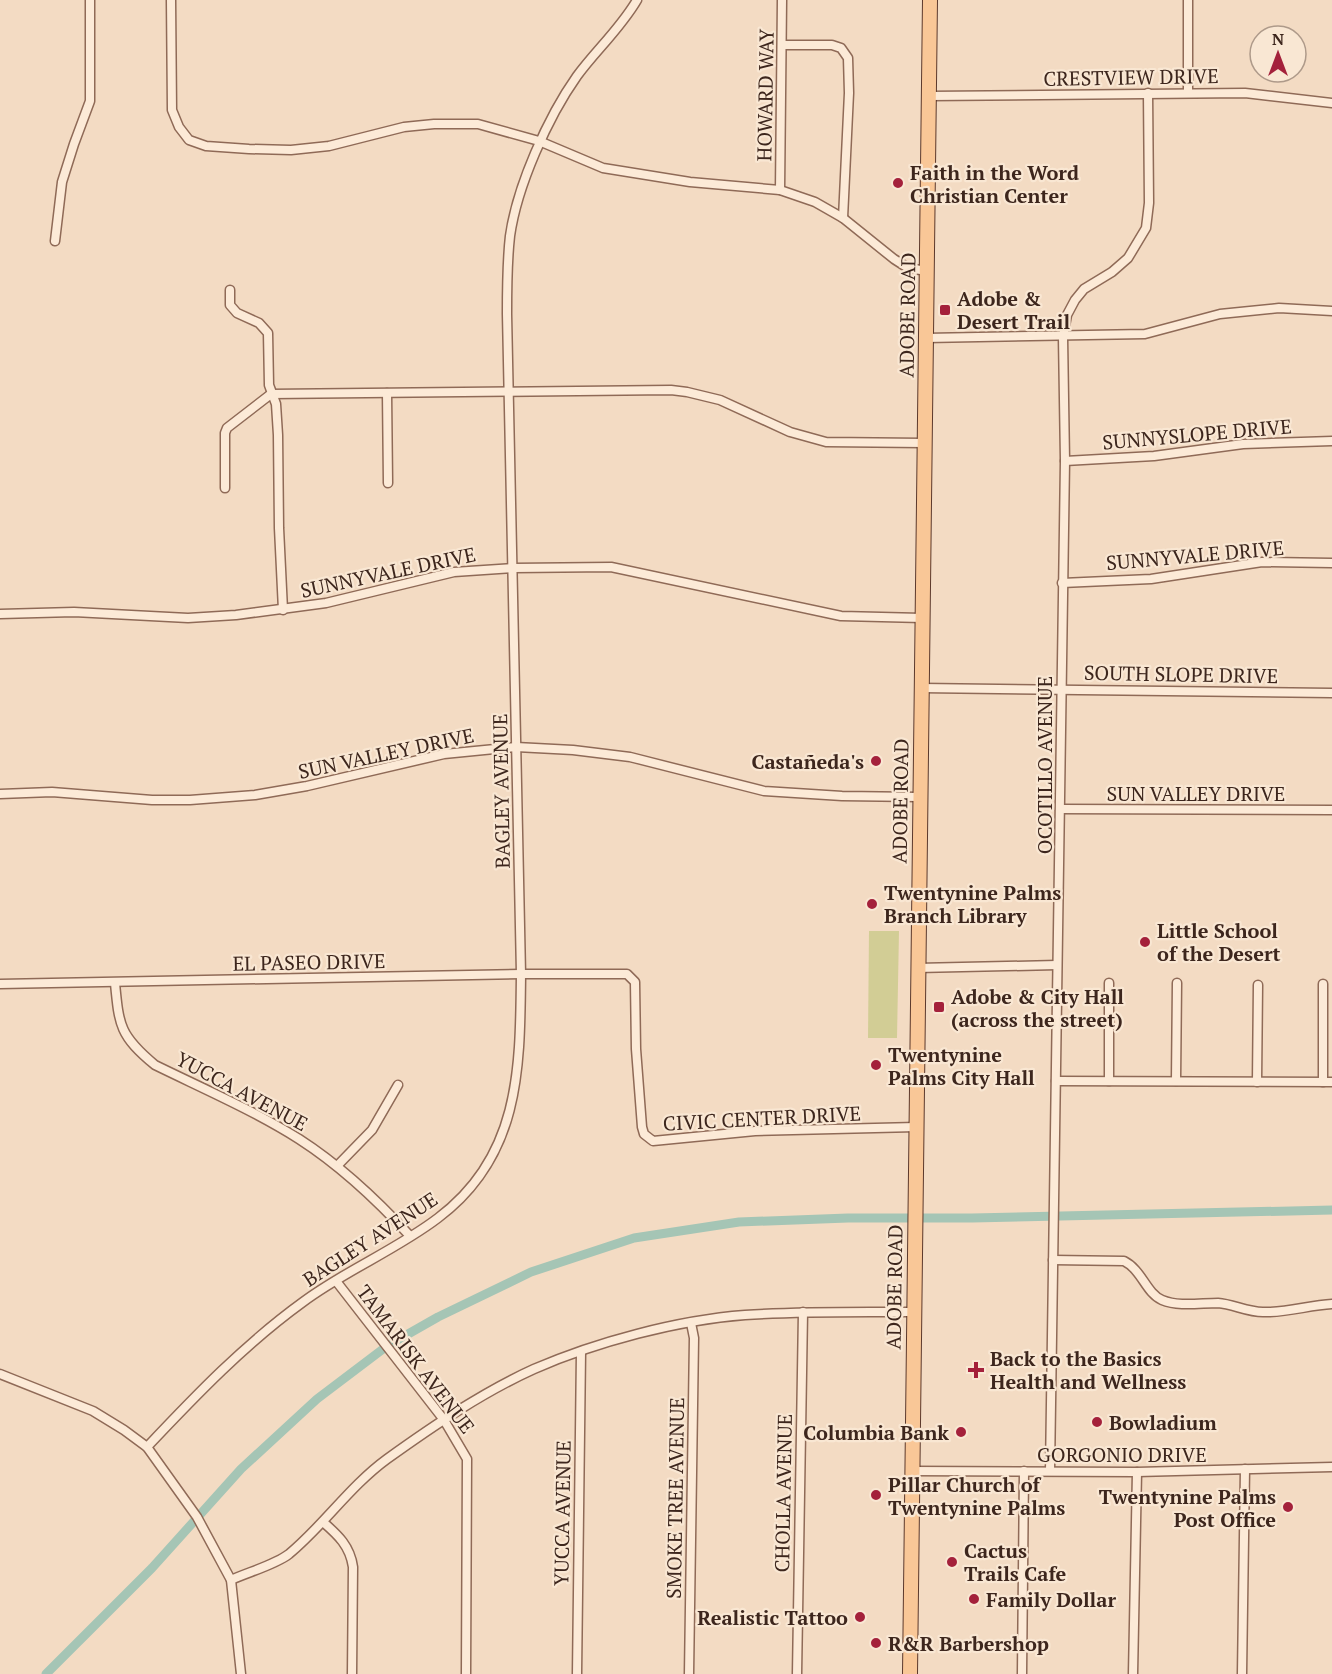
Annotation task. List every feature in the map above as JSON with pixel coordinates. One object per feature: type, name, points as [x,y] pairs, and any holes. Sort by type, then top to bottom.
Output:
[{"type":"main road","name":"ADOBE ROAD","points":[[910,1674],[930,0]]},
{"type":"street","points":[[55,241],[62,183],[90,101],[90,0]]},
{"type":"street","points":[[171,0],[172,110],[179,127],[189,140],[206,146],[291,150],[329,146],[404,127],[478,124],[539,141],[603,168],[690,182],[780,190],[815,202],[843,218],[908,268],[927,271]]},
{"type":"street","name":"BAGLEY AVENUE","points":[[147,1447],[239,1353],[305,1300],[440,1217],[460,1199],[478,1179],[498,1146],[511,1112],[521,1029],[521,974],[507,274],[510,234],[522,187],[539,141],[577,76],[625,21],[637,0]]},
{"type":"street","name":"HOWARD WAY","points":[[780,190],[782,0]]},
{"type":"street","points":[[1188,0],[1188,93]]},
{"type":"street","points":[[783,45],[832,45],[841,48],[848,58],[849,93],[843,218]]},
{"type":"street","name":"OCOTILLO AVENUE","points":[[1050,1471],[1065,461],[1063,337],[1067,315],[1075,300],[1084,289],[1112,272],[1128,258],[1146,228],[1149,203],[1148,93]]},
{"type":"street","name":"CRESTVIEW DRIVE","points":[[929,96],[1245,93],[1332,103]]},
{"type":"street","points":[[230,290],[230,304],[237,313],[259,323],[268,333],[269,385],[276,404],[278,435],[283,610]]},
{"type":"street","points":[[926,338],[1145,334],[1220,314],[1279,308],[1332,311]]},
{"type":"street","points":[[225,488],[225,433],[227,428],[271,394],[687,392],[720,400],[790,432],[826,442],[924,443]]},
{"type":"street","points":[[387,393],[388,483]]},
{"type":"street","name":"SUNNYSLOPE DRIVE","points":[[1065,461],[1154,456],[1243,444],[1332,441]]},
{"type":"street","name":"SUNNYVALE DRIVE","points":[[1062,583],[1151,579],[1262,562],[1332,563]]},
{"type":"street","name":"SUNNYVALE DRIVE","points":[[0,614],[74,612],[188,618],[283,610],[368,594],[454,572],[514,568],[611,567],[841,616],[922,618]]},
{"type":"street","name":"SOUTH SLOPE DRIVE","points":[[921,688],[1332,693]]},
{"type":"street","name":"SUN VALLEY DRIVE","points":[[0,794],[52,792],[152,800],[190,800],[255,795],[307,786],[444,754],[516,747],[573,750],[630,757],[764,791],[842,796],[919,797]]},
{"type":"street","name":"SUN VALLEY DRIVE","points":[[1060,809],[1332,810]]},
{"type":"street","points":[[917,968],[1058,965]]},
{"type":"street","name":"EL PASEO DRIVE","points":[[0,984],[627,974],[635,982],[639,1097],[642,1127],[647,1137]]},
{"type":"street","name":"YUCCA AVENUE","points":[[115,983],[118,1019],[130,1042],[142,1054],[155,1065],[264,1118],[301,1140],[337,1166],[376,1199],[410,1236]]},
{"type":"street","points":[[1109,1081],[1110,983]]},
{"type":"street","points":[[1176,1081],[1177,983]]},
{"type":"street","points":[[1056,1081],[1327,1082],[1323,984]]},
{"type":"street","points":[[1257,1082],[1258,985]]},
{"type":"street","points":[[337,1166],[372,1130],[398,1085]]},
{"type":"street","name":"CIVIC CENTER DRIVE","points":[[647,1137],[653,1141],[663,1141],[755,1131],[916,1127]]},
{"type":"street","points":[[1053,1260],[1124,1261],[1134,1266],[1150,1289],[1161,1299],[1176,1303],[1221,1303],[1264,1312],[1289,1311],[1311,1305],[1332,1304]]},
{"type":"street","name":"TAMARISK AVENUE","points":[[336,1281],[444,1420],[467,1459],[466,1674]]},
{"type":"street","points":[[231,1580],[287,1555],[323,1522],[351,1491],[385,1461],[444,1420],[533,1370],[581,1352],[641,1334],[743,1315],[803,1312],[913,1312]]},
{"type":"street","name":"CHOLLA AVENUE","points":[[797,1674],[803,1312]]},
{"type":"street","name":"SMOKE TREE AVENUE","points":[[689,1674],[694,1338],[691,1323]]},
{"type":"street","name":"YUCCA AVENUE","points":[[577,1674],[581,1352]]},
{"type":"street","points":[[0,1374],[93,1411],[147,1447],[197,1517],[231,1580],[241,1674]]},
{"type":"street","name":"GORGONIO DRIVE","points":[[912,1471],[1137,1472],[1332,1467]]},
{"type":"street","points":[[1242,1674],[1245,1469]]},
{"type":"street","points":[[1022,1674],[1024,1471]]},
{"type":"street","points":[[1133,1674],[1137,1472]]},
{"type":"street","points":[[323,1522],[339,1536],[352,1557],[352,1674]]},
{"type":"shaded area","points":[[869,931],[899,931],[897,1038],[868,1038]]},
{"type":"waterway","points":[[46,1674],[152,1568],[241,1469],[317,1399],[387,1346],[438,1317],[531,1272],[634,1238],[739,1222],[1332,1210]]},
{"type":"place","name":"Faith in the Word Christian Center","points":[[898,183]]},
{"type":"place","name":"Adobe & Desert Trail","points":[[945,310]]},
{"type":"place","name":"Castañeda's","points":[[876,761]]},
{"type":"place","name":"Twentynine Palms Branch Library","points":[[872,904]]},
{"type":"place","name":"Little School of the Desert","points":[[1145,942]]},
{"type":"place","name":"Adobe & City Hall (across the street)","points":[[939,1007]]},
{"type":"place","name":"Twentynine Palms City Hall","points":[[876,1065]]},
{"type":"place","name":"Back to the Basics Health and Wellness","points":[[976,1370]]},
{"type":"place","name":"Bowladium","points":[[1097,1422]]},
{"type":"place","name":"Columbia Bank","points":[[961,1432]]},
{"type":"place","name":"Pillar Church of Twentynine Palms","points":[[876,1495]]},
{"type":"place","name":"Twentynine Palms Post Office","points":[[1288,1507]]},
{"type":"place","name":"Cactus Trails Cafe","points":[[952,1562]]},
{"type":"place","name":"Family Dollar","points":[[974,1599]]},
{"type":"place","name":"Realistic Tattoo","points":[[860,1617]]},
{"type":"place","name":"R&R Barbershop","points":[[876,1643]]}]
